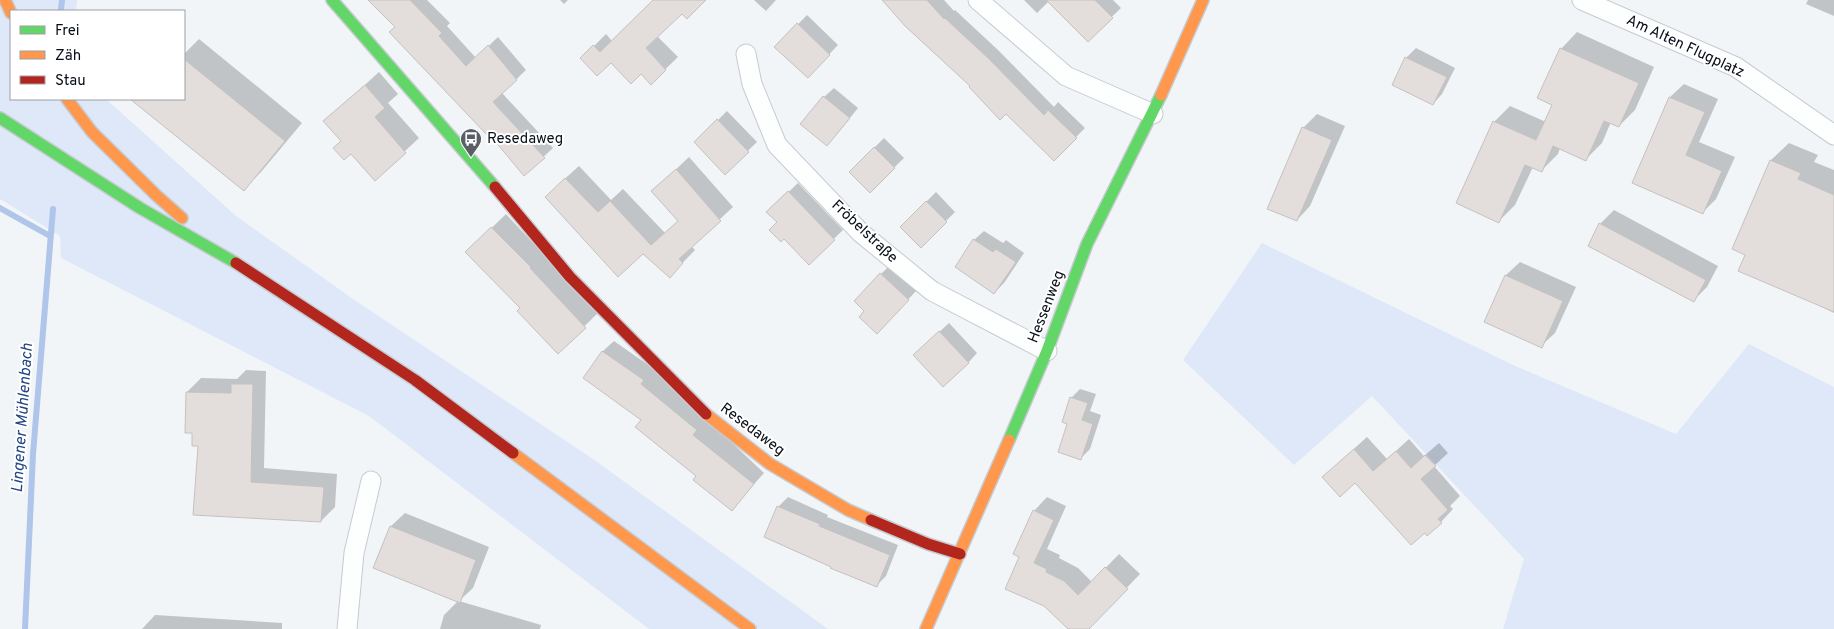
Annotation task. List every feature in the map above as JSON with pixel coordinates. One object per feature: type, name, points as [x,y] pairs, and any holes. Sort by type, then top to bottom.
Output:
[{"type":"street","name":"Resedaweg","points":[[332,0],[471,158],[570,277],[709,417],[770,464],[848,510],[928,544],[960,554]]},
{"type":"street","points":[[978,0],[1066,76],[1153,114]]},
{"type":"street","name":"Hessenweg","points":[[926,629],[1047,351],[1087,244],[1153,114],[1203,0]]},
{"type":"street","name":"Am Alten Flugplatz","points":[[1582,0],[1736,67],[1834,135]]},
{"type":"street","name":"Fröbelstraße","points":[[746,54],[752,84],[777,145],[861,233],[932,291],[1047,351]]},
{"type":"street","points":[[68,100],[92,132],[106,146],[156,195],[226,258]]},
{"type":"street","points":[[0,118],[140,208],[226,258],[415,380],[750,629]]},
{"type":"street","points":[[347,629],[354,553],[371,481]]},
{"type":"shaded area","points":[[0,0],[77,0],[76,10],[10,10],[10,100],[107,100],[236,216],[353,299],[593,459],[828,629],[649,629],[369,416],[61,258],[60,236],[0,199]]},
{"type":"shaded area","points":[[1262,243],[1513,365],[1676,434],[1749,344],[1834,387],[1834,629],[1503,629],[1524,559],[1372,396],[1294,465],[1183,360]]},
{"type":"building","points":[[368,0],[410,0],[442,33],[439,36],[466,66],[488,45],[517,80],[493,102],[545,158],[524,176],[489,134],[488,136],[389,32],[395,27]]},
{"type":"building","points":[[653,0],[706,0],[687,19],[682,14],[646,48],[666,70],[651,85],[641,74],[631,84],[611,63],[597,76],[580,58],[593,45],[600,52]]},
{"type":"building","points":[[882,0],[927,0],[944,19],[989,59],[1044,115],[1048,110],[1077,138],[1054,161],[1006,114],[1000,120],[970,86],[905,26]]},
{"type":"building","points":[[1046,0],[1095,0],[1113,18],[1088,42]]},
{"type":"building","points":[[797,23],[830,55],[808,78],[774,47]]},
{"type":"building","points":[[1560,48],[1639,83],[1619,127],[1604,121],[1586,161],[1553,146],[1542,172],[1525,165],[1499,223],[1456,203],[1493,121],[1536,140],[1552,105],[1537,98]]},
{"type":"building","points":[[1405,57],[1447,77],[1433,105],[1392,85]]},
{"type":"building","points":[[185,60],[285,141],[244,191],[131,100],[185,100]]},
{"type":"building","points":[[365,85],[385,108],[375,117],[406,153],[375,181],[351,154],[344,160],[333,148],[341,141],[323,121]]},
{"type":"building","points":[[823,96],[850,118],[827,146],[800,124]]},
{"type":"building","points":[[1669,97],[1705,112],[1686,155],[1722,171],[1703,214],[1632,183]]},
{"type":"building","points":[[717,119],[749,152],[725,175],[694,142]]},
{"type":"building","points":[[1302,127],[1332,140],[1297,221],[1267,209]]},
{"type":"building","points":[[874,147],[895,168],[870,193],[849,172]]},
{"type":"building","points":[[1770,160],[1801,173],[1798,179],[1834,195],[1834,312],[1738,271],[1745,255],[1732,249]]},
{"type":"building","points":[[676,169],[721,221],[679,259],[683,263],[670,278],[643,254],[618,277],[545,197],[565,178],[598,212],[610,201],[651,245],[678,221],[651,191]]},
{"type":"building","points":[[788,191],[835,240],[809,265],[784,239],[781,242],[769,230],[777,222],[766,212]]},
{"type":"building","points":[[926,201],[947,222],[921,248],[900,227]]},
{"type":"building","points":[[1599,223],[1706,280],[1694,302],[1588,246]]},
{"type":"building","points":[[491,227],[531,267],[586,328],[558,354],[517,311],[520,308],[465,252]]},
{"type":"building","points":[[973,239],[993,252],[996,249],[1016,262],[994,294],[955,267]]},
{"type":"building","points":[[880,273],[909,300],[877,334],[859,317],[864,311],[854,301]]},
{"type":"building","points":[[1505,275],[1563,301],[1542,348],[1484,322]]},
{"type":"building","points":[[939,331],[969,363],[943,387],[913,355]]},
{"type":"building","points":[[602,351],[644,380],[641,384],[697,430],[693,435],[754,484],[732,511],[693,480],[696,476],[635,427],[641,420],[583,378]]},
{"type":"building","points":[[231,384],[253,384],[251,482],[324,487],[321,522],[193,515],[198,446],[192,446],[192,433],[185,433],[186,392],[231,393]]},
{"type":"building","points":[[1070,397],[1088,403],[1082,420],[1093,424],[1081,460],[1058,452],[1067,424],[1062,422]]},
{"type":"building","points":[[1354,449],[1373,471],[1396,451],[1411,468],[1425,455],[1436,466],[1421,479],[1448,510],[1438,519],[1442,523],[1427,536],[1425,533],[1411,545],[1355,483],[1340,497],[1322,477]]},
{"type":"building","points":[[777,506],[820,524],[819,526],[890,555],[877,587],[830,568],[764,537]]},
{"type":"building","points":[[1033,510],[1054,520],[1034,563],[1047,569],[1046,572],[1064,581],[1078,595],[1105,567],[1128,589],[1089,629],[1068,629],[1044,606],[1005,589],[1019,557],[1013,554]]},
{"type":"building","points":[[390,526],[476,560],[460,603],[373,568]]},
{"type":"waterway","name":"Lingener Mühlenbach","points":[[61,9],[62,0]]},
{"type":"waterway","points":[[0,208],[50,236]]},
{"type":"waterway","name":"Lingener Mühlenbach","points":[[25,629],[33,454],[53,209]]},
{"type":"traffic: fast","points":[[332,0],[495,187]]},
{"type":"traffic: fast","points":[[1009,440],[1047,351],[1087,244],[1161,95]]},
{"type":"traffic: fast","points":[[0,118],[140,208],[236,263]]},
{"type":"traffic: slow","points":[[5,0],[10,11]]},
{"type":"traffic: slow","points":[[1161,95],[1203,0]]},
{"type":"traffic: slow","points":[[68,100],[92,132],[182,218]]},
{"type":"traffic: slow","points":[[706,414],[770,464],[848,510],[871,520]]},
{"type":"traffic: slow","points":[[926,629],[1009,440]]},
{"type":"traffic: slow","points":[[513,453],[750,629]]},
{"type":"traffic: jam","points":[[495,187],[570,277],[706,414]]},
{"type":"traffic: jam","points":[[236,263],[415,380],[513,453]]},
{"type":"traffic: jam","points":[[871,520],[928,544],[960,554]]},
{"type":"place","name":"Resedaweg","points":[[471,158]]}]
